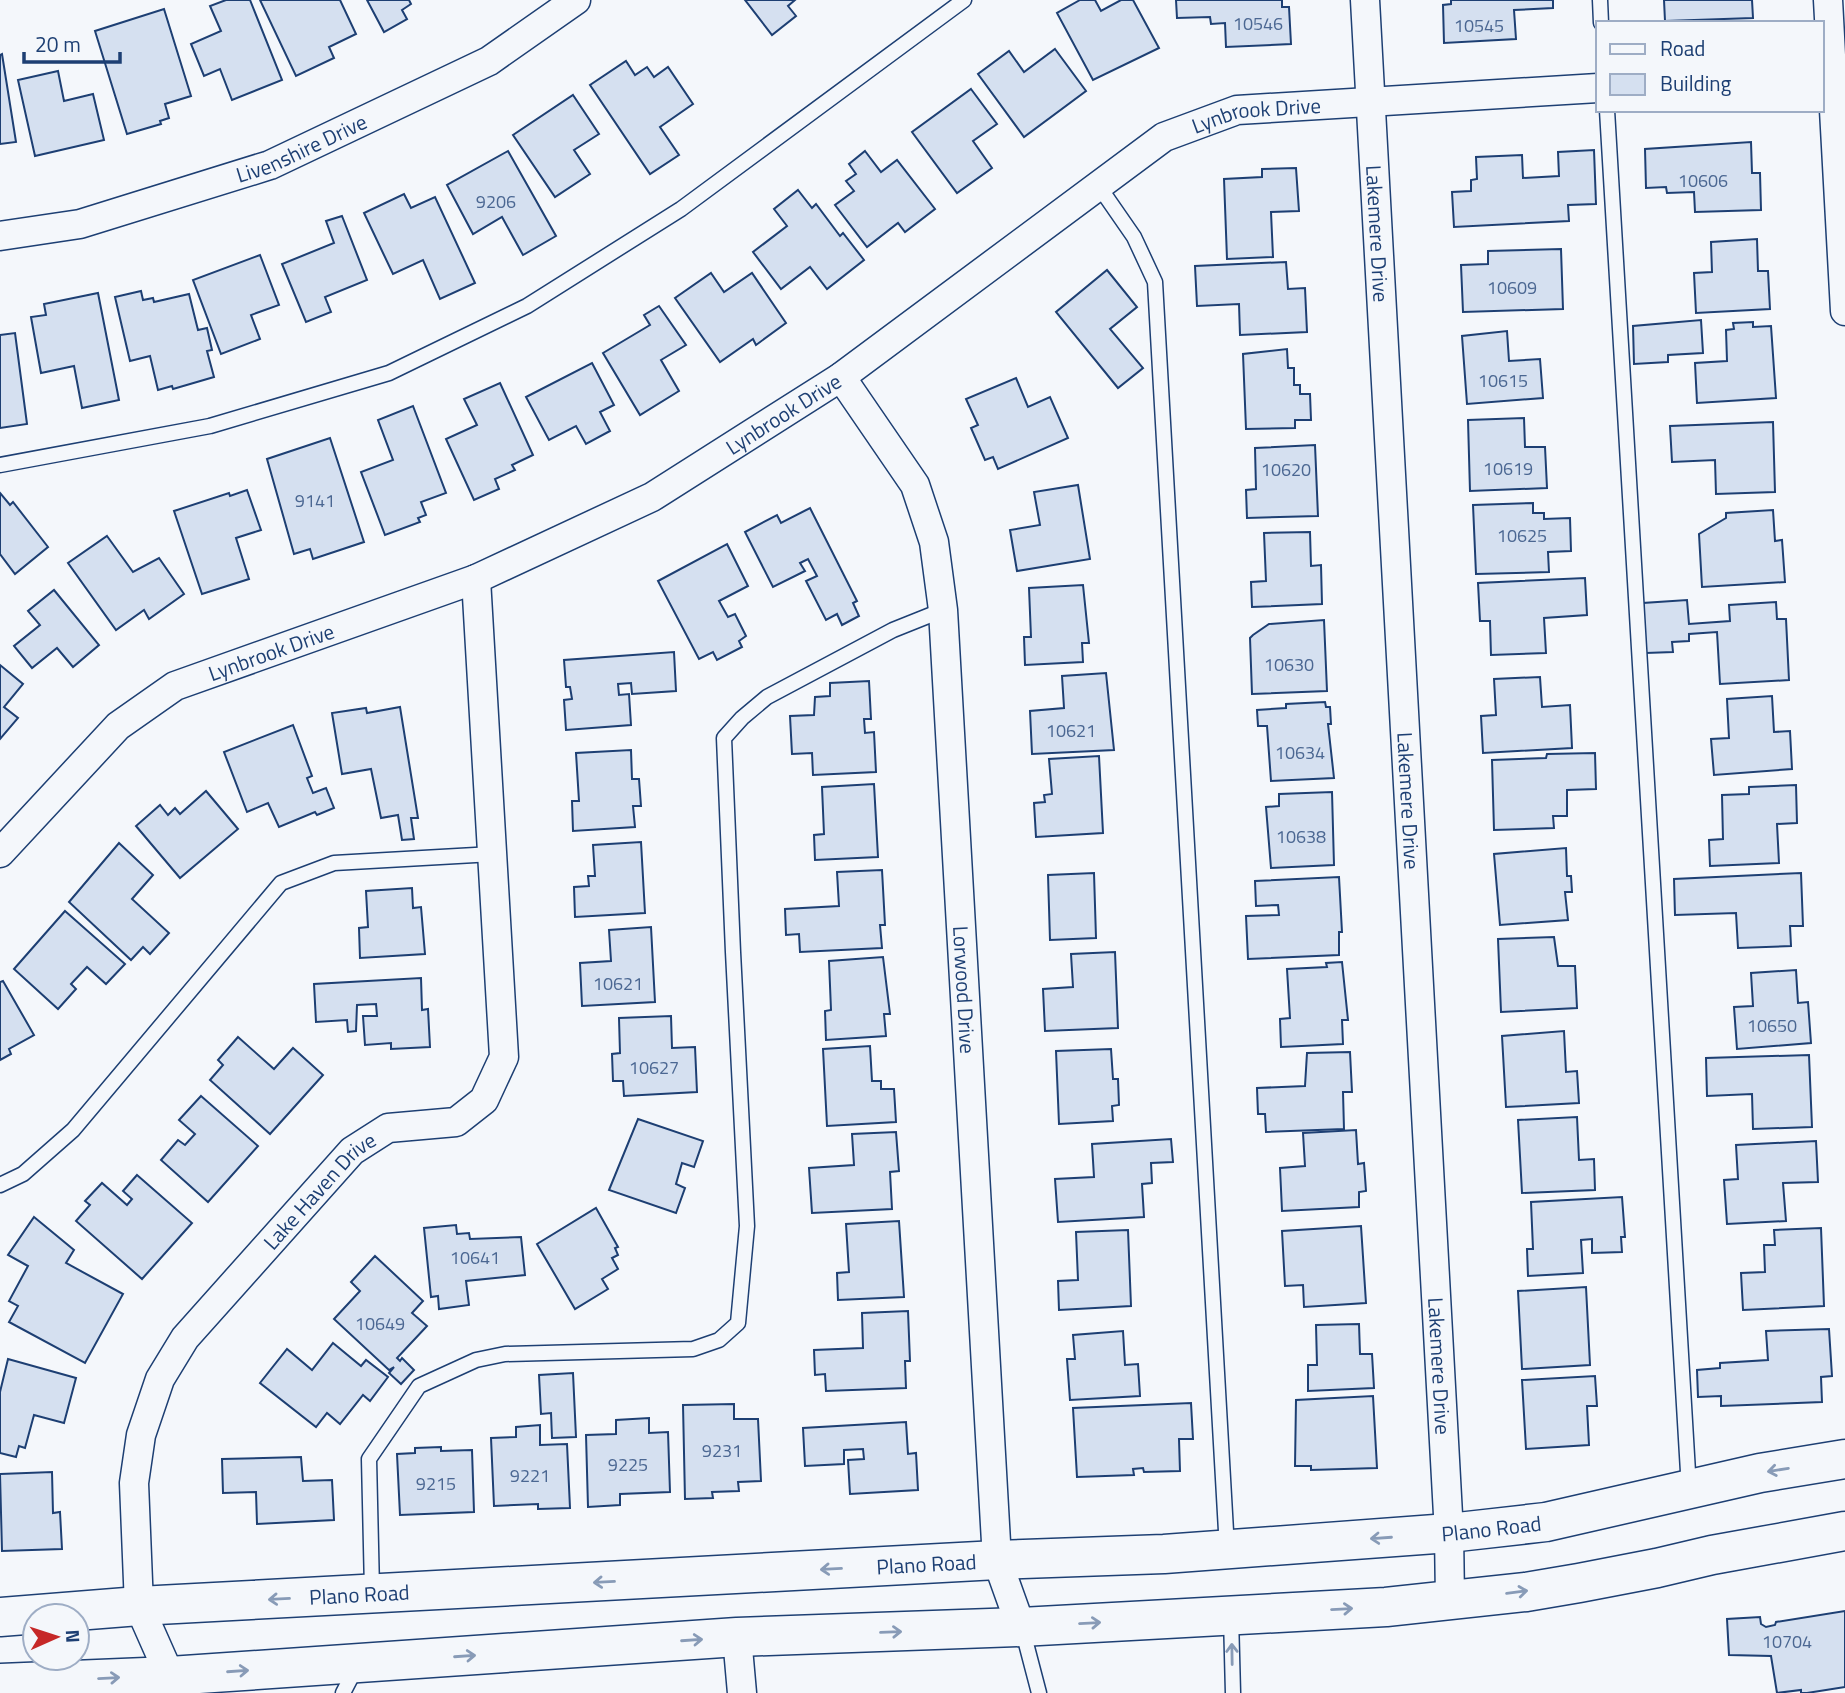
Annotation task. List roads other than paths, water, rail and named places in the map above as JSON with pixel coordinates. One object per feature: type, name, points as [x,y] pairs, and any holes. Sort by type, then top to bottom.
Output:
[{"type":"main road","name":"Plano Road","points":[[0,1616],[139,1606],[1227,1550],[1449,1533],[1546,1522],[1760,1473],[1845,1459]]},
{"type":"main road","points":[[0,1683],[58,1687],[351,1678],[737,1637],[1021,1627],[1386,1606],[1526,1592],[1845,1531]]},
{"type":"street","name":"Livenshire Drive","points":[[0,236],[80,224],[270,166],[489,61],[576,0]]},
{"type":"street","name":"Lakemere Drive","points":[[1365,0],[1449,1533],[1450,1600]]},
{"type":"street","points":[[1828,0],[1827,78],[1845,311]]},
{"type":"street","name":"Lynbrook Drive","points":[[0,853],[118,726],[175,686],[476,579],[652,497],[841,377],[1164,137],[1237,110],[1596,88]]},
{"type":"street","name":"Lorwood Drive","points":[[841,377],[915,485],[934,542],[943,610],[997,1560],[1021,1627]]},
{"type":"street","name":"Lake Haven Drive","points":[[170,1684],[139,1606],[134,1483],[141,1434],[160,1379],[185,1338],[352,1151],[388,1128],[456,1122],[484,1100],[504,1057],[476,579]]},
{"type":"street","points":[[737,1637],[742,1693]]},
{"type":"lane","points":[[0,465],[210,426],[389,373],[527,306],[681,209],[964,0]]},
{"type":"lane","points":[[1600,0],[1601,21]]},
{"type":"lane","points":[[1607,112],[1689,1491]]},
{"type":"lane","points":[[1098,185],[1134,237],[1155,282],[1227,1550]]},
{"type":"lane","points":[[372,1595],[369,1459],[419,1386],[476,1360],[505,1354],[693,1349],[719,1340],[738,1322],[747,1226],[724,738],[767,697],[893,630],[943,610]]},
{"type":"lane","points":[[0,1185],[23,1174],[73,1130],[281,883],[334,863],[493,854]]},
{"type":"lane","points":[[1231,1615],[1233,1693]]},
{"type":"lane","points":[[1021,1627],[1039,1693]]}]
